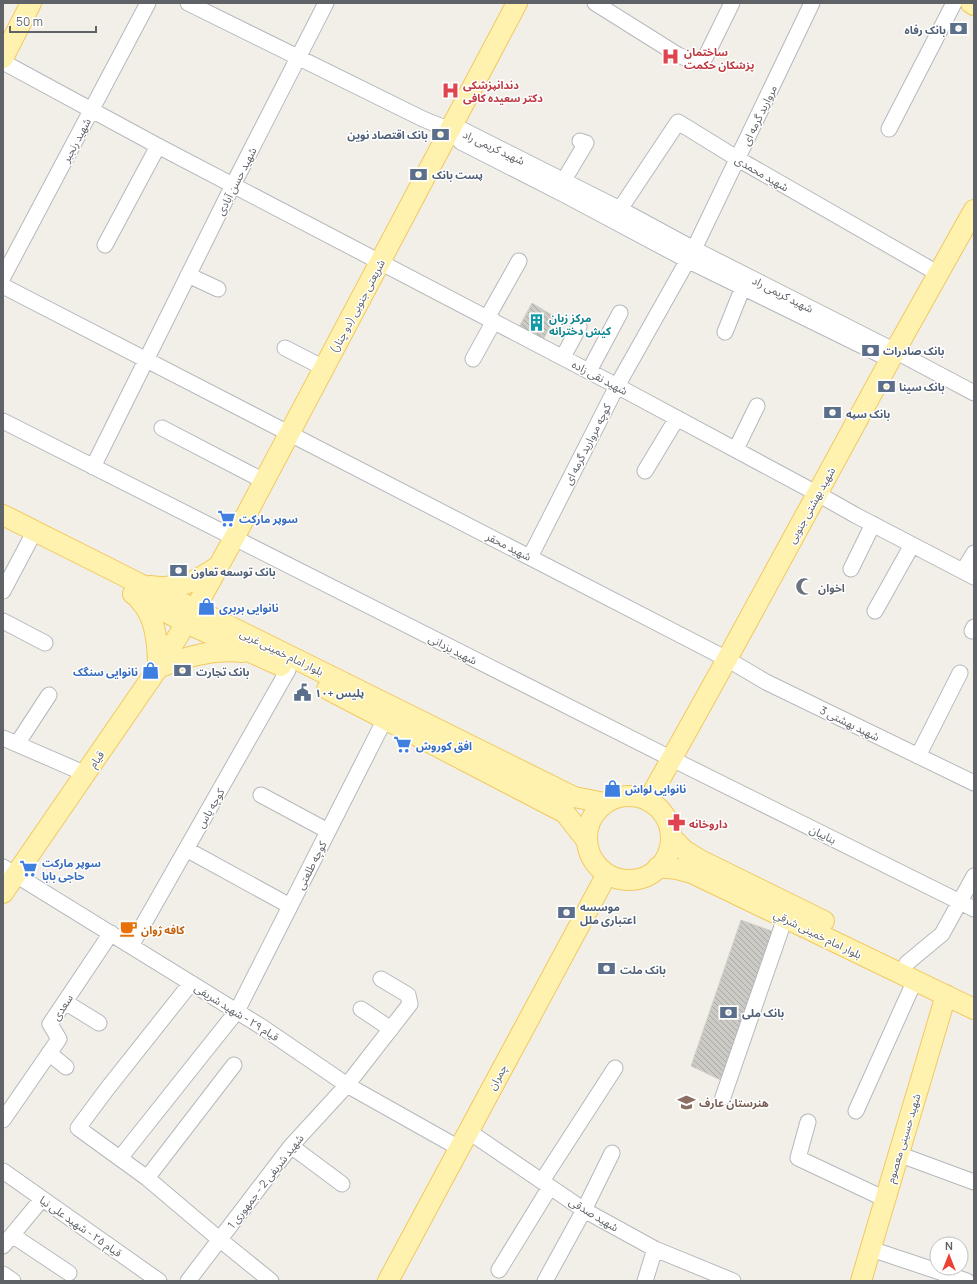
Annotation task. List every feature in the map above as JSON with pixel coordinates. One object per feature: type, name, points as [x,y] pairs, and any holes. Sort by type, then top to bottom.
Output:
[{"type":"main road","points":[[3,58],[31,3]]},
{"type":"main road","name":"شریعتی جنوبی (دو چنار)","points":[[191,616],[290,433],[517,3]]},
{"type":"main road","name":"شهید بهشتی جنوبی","points":[[648,801],[893,355],[972,216]]},
{"type":"main road","name":"بلوار امام خمینی غربی","points":[[3,515],[138,590]]},
{"type":"main road","name":"بلوار امام خمینی غربی","points":[[3,527],[574,797],[606,803]]},
{"type":"main road","points":[[218,566],[201,578],[181,585],[138,590],[148,610],[154,629],[158,648],[158,668],[176,660],[214,652],[228,651],[254,654]]},
{"type":"main road","name":"بلوار امام خمینی غربی","points":[[191,616],[254,654],[385,719],[565,813],[587,841]]},
{"type":"main road","name":"قیام","points":[[3,893],[9,870],[86,774],[158,668],[191,616]]},
{"type":"main road","points":[[626,796],[638,797],[648,801],[657,807],[669,826],[671,837],[670,848],[665,858],[658,867],[647,875],[634,879],[620,879],[608,874],[597,865],[590,854],[587,841],[591,820],[597,810],[615,798],[626,796]]},
{"type":"main road","name":"بلوار امام خمینی شرقي","points":[[671,837],[684,850],[700,860],[911,971],[946,995],[974,1009]]},
{"type":"main road","name":"بلوار امام خمینی شرقي","points":[[658,867],[677,869],[692,873],[785,918],[974,996]]},
{"type":"main road","name":"چمران","points":[[388,1281],[608,874]]},
{"type":"main road","name":"شهید حسینی معصوم","points":[[861,1281],[946,995]]},
{"type":"street","name":"شهید رنجبر","points":[[3,277],[148,3]]},
{"type":"street","points":[[188,3],[423,119],[450,130]]},
{"type":"street","name":"شهید حسن آبادی","points":[[93,467],[233,185],[326,3]]},
{"type":"street","points":[[595,3],[678,55],[695,62],[701,62],[706,56],[732,3]]},
{"type":"street","name":"مروارید گرمه ای","points":[[691,255],[812,3]]},
{"type":"street","points":[[889,129],[954,3]]},
{"type":"street","name":"شهید نقی زاده","points":[[3,62],[158,146],[563,357],[912,545],[969,574]]},
{"type":"street","name":"شهید محمدی","points":[[620,209],[678,122],[738,159],[938,274]]},
{"type":"street","name":"شهید کریمی راد","points":[[450,130],[463,130],[620,209],[743,287],[893,355]]},
{"type":"street","name":"شهید کریمی راد","points":[[450,130],[462,142],[565,195],[691,255],[893,355]]},
{"type":"street","points":[[564,180],[586,142],[580,141]]},
{"type":"street","points":[[105,245],[158,146]]},
{"type":"street","name":"کوچه مروارید گرمه ای","points":[[530,557],[617,386],[691,255]]},
{"type":"street","points":[[473,359],[519,261]]},
{"type":"street","points":[[188,275],[218,289]]},
{"type":"street","name":"شهید محقر","points":[[3,286],[727,659]]},
{"type":"street","points":[[725,332],[743,287]]},
{"type":"street","points":[[588,371],[620,313]]},
{"type":"street","points":[[563,357],[579,327]]},
{"type":"street","points":[[285,348],[324,368]]},
{"type":"street","points":[[893,355],[974,394]]},
{"type":"street","points":[[736,450],[757,406]]},
{"type":"street","points":[[645,471],[677,418]]},
{"type":"street","name":"شهید یزدانی","points":[[3,421],[672,759]]},
{"type":"street","points":[[162,428],[264,481]]},
{"type":"street","points":[[851,569],[873,524]]},
{"type":"street","points":[[3,591],[30,540]]},
{"type":"street","points":[[876,611],[912,545]]},
{"type":"street","points":[[969,574],[974,553]]},
{"type":"street","points":[[3,621],[45,643]]},
{"type":"street","name":"شهید بهشتی 3","points":[[727,659],[766,682],[974,784]]},
{"type":"street","name":"کوچه یاس","points":[[132,946],[288,670]]},
{"type":"street","points":[[918,756],[960,673]]},
{"type":"street","points":[[17,744],[49,695]]},
{"type":"street","name":"کوچه طلعتی","points":[[120,1158],[236,1011],[385,719]]},
{"type":"street","points":[[3,738],[86,774]]},
{"type":"street","name":"بناییان","points":[[672,759],[974,909]]},
{"type":"street","points":[[261,795],[328,831]]},
{"type":"street","points":[[186,850],[290,906]]},
{"type":"street","name":"قیام ۲۹ - شهید شریفی","points":[[9,870],[262,1027],[347,1085],[464,1140]]},
{"type":"street","points":[[856,1111],[911,971],[942,934],[974,876]]},
{"type":"street","points":[[723,1097],[785,918]]},
{"type":"street","name":"سعدی","points":[[3,1120],[59,1039],[50,1024],[110,933]]},
{"type":"street","name":"شهید شریفی 2 - جمهوری 1","points":[[188,1281],[291,1146],[347,1085],[410,1004],[408,995],[381,979]]},
{"type":"street","points":[[191,983],[78,1128],[147,1178],[271,1281]]},
{"type":"street","points":[[65,1002],[99,1023]]},
{"type":"street","points":[[360,1009],[390,1029]]},
{"type":"street","points":[[49,1053],[66,1066]]},
{"type":"street","points":[[147,1178],[234,1065]]},
{"type":"street","points":[[499,1270],[546,1184],[616,1068]]},
{"type":"street","points":[[808,1122],[798,1158],[885,1199]]},
{"type":"street","name":"شهید صدقی","points":[[464,1140],[546,1184],[584,1210],[655,1249],[731,1280]]},
{"type":"street","points":[[291,1146],[342,1184]]},
{"type":"street","points":[[545,1281],[584,1210],[612,1153]]},
{"type":"street","points":[[898,1154],[974,1182]]},
{"type":"street","name":"قیام ۲۵ - شهید علی نیا","points":[[3,1171],[159,1281]]},
{"type":"street","points":[[42,1198],[8,1241],[69,1273]]},
{"type":"street","points":[[645,1281],[655,1249]]},
{"type":"street","points":[[871,1249],[967,1281]]},
{"type":"street","points":[[3,1274],[13,1281]]},
{"type":"building","name":"مرکز زبان کیش دخترانه","points":[[532,303],[555,317],[542,342],[518,329]]},
{"type":"building","name":"بانک ملی","points":[[741,920],[780,934],[725,1082],[691,1066]]},
{"type":"place","name":"بانک رفاه","points":[[959,29]]},
{"type":"place","name":"ساختمان پزشکان حکمت","points":[[671,57]]},
{"type":"place","name":"دندانپزشکی دکتر سعیده کافی","points":[[450,90]]},
{"type":"place","name":"بانک اقتصاد نوین","points":[[441,134]]},
{"type":"place","name":"پست بانک","points":[[419,174]]},
{"type":"place","name":"مرکز زبان کیش دخترانه","points":[[536,323]]},
{"type":"place","name":"بانک صادرات","points":[[870,350]]},
{"type":"place","name":"بانک سینا","points":[[886,386]]},
{"type":"place","name":"بانک سپه","points":[[833,413]]},
{"type":"place","name":"سوپر مارکت","points":[[226,518]]},
{"type":"place","name":"بانک توسعه تعاون","points":[[178,571]]},
{"type":"place","name":"اخوان","points":[[805,587]]},
{"type":"place","name":"نانوایی بربری","points":[[206,607]]},
{"type":"place","name":"نانوایی سنگک","points":[[151,671]]},
{"type":"place","name":"بانک تجارت","points":[[183,671]]},
{"type":"place","name":"پلیس +۱۰","points":[[302,692]]},
{"type":"place","name":"افق کوروش","points":[[403,745]]},
{"type":"place","name":"نانوایی لواش","points":[[612,788]]},
{"type":"place","name":"داروخانه","points":[[676,823]]},
{"type":"place","name":"سوپر مارکت حاجی بابا","points":[[29,868]]},
{"type":"place","name":"موسسه اعتباری ملل","points":[[567,912]]},
{"type":"place","name":"کافه ژوان","points":[[128,929]]},
{"type":"place","name":"بانک ملت","points":[[607,969]]},
{"type":"place","name":"بانک ملی","points":[[729,1012]]},
{"type":"place","name":"هنرستان عارف","points":[[686,1102]]}]
